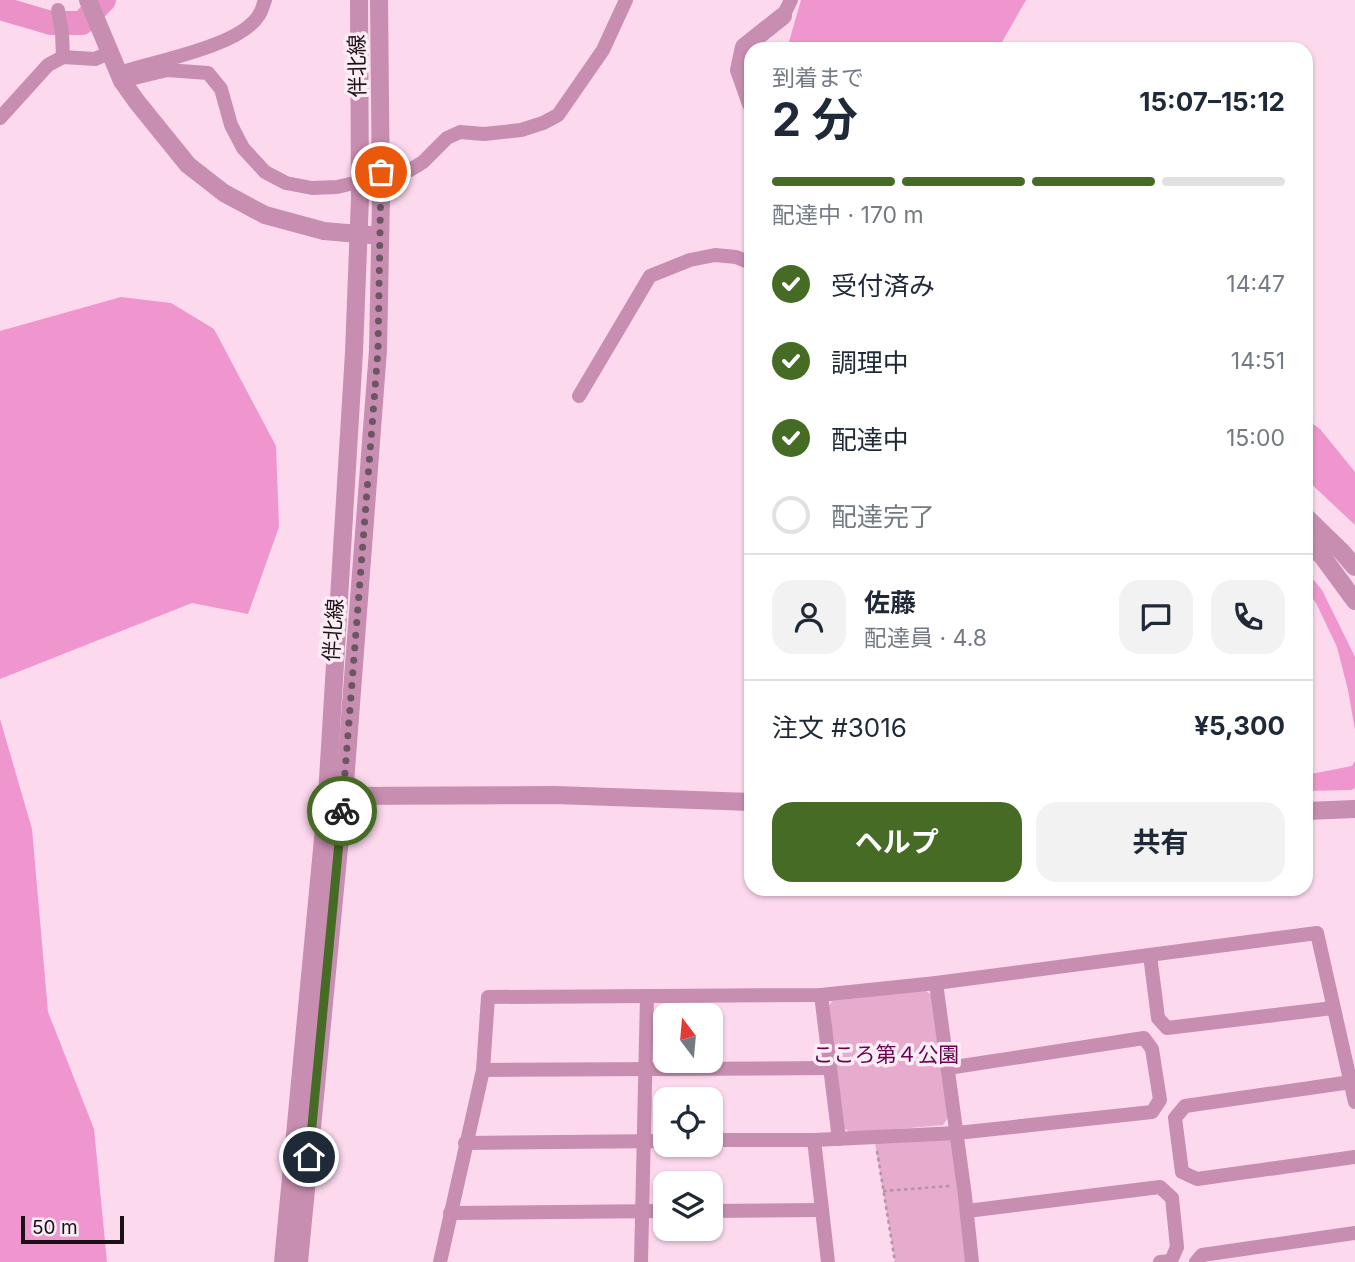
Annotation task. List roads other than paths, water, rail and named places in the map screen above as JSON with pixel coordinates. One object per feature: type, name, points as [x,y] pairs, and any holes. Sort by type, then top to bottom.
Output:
[{"type":"street","points":[[88,0],[120,77],[188,165],[224,193],[265,215],[324,231],[380,236]]},
{"type":"street","points":[[120,77],[218,43],[243,31],[258,17],[265,0]]},
{"type":"street","name":"伴北線","points":[[299,1262],[335,796],[359,234],[359,0]]},
{"type":"street","name":"伴北線","points":[[283,1262],[335,796],[378,350],[381,197],[379,0]]},
{"type":"street","points":[[120,77],[167,70],[208,73],[221,89],[231,125],[243,148],[265,172],[286,183],[312,188],[337,187],[410,170],[423,162],[447,138],[460,132],[484,134],[521,130],[558,115],[603,50],[626,0]]},
{"type":"street","points":[[759,42],[787,8]]},
{"type":"street","points":[[750,42],[787,8]]},
{"type":"street","points":[[58,10],[62,57]]},
{"type":"street","points":[[744,47],[739,70],[744,84]]},
{"type":"street","points":[[0,118],[48,65],[62,57],[95,59],[111,52]]},
{"type":"street","points":[[579,396],[650,275],[690,260],[715,255],[744,260]]},
{"type":"street","points":[[1313,524],[1355,567]]},
{"type":"street","points":[[1313,548],[1355,601]]},
{"type":"street","points":[[335,796],[555,795],[744,802]]},
{"type":"street","points":[[1313,811],[1355,809]]},
{"type":"street","points":[[439,1262],[483,1070],[488,997],[821,995],[936,983],[1317,933],[1355,1102]]},
{"type":"street","points":[[1150,955],[1158,1018],[1167,1028],[1333,1007]]},
{"type":"street","points":[[936,983],[972,1262]]},
{"type":"street","points":[[821,995],[839,1139]]},
{"type":"street","points":[[641,1262],[647,996]]},
{"type":"street","points":[[723,1140],[814,1140],[957,1133],[1152,1112],[1160,1100],[1152,1049],[1144,1038],[948,1068]]},
{"type":"street","points":[[483,1070],[830,1068]]},
{"type":"street","points":[[1351,1082],[1185,1106],[1175,1118],[1182,1172],[1197,1180],[1355,1157]]},
{"type":"street","points":[[814,1140],[828,1262]]},
{"type":"street","points":[[465,1143],[653,1141]]},
{"type":"street","points":[[967,1211],[1160,1187],[1172,1198],[1177,1247],[1171,1261],[1160,1262]]},
{"type":"street","points":[[723,1211],[822,1210]]},
{"type":"street","points":[[450,1213],[653,1212]]},
{"type":"street","points":[[1196,1262],[1202,1255],[1355,1233]]},
{"type":"waterway","points":[[0,8],[51,23],[82,23],[104,0]]},
{"type":"park label","name":"こころ第４公園","points":[[886,1054]]}]
